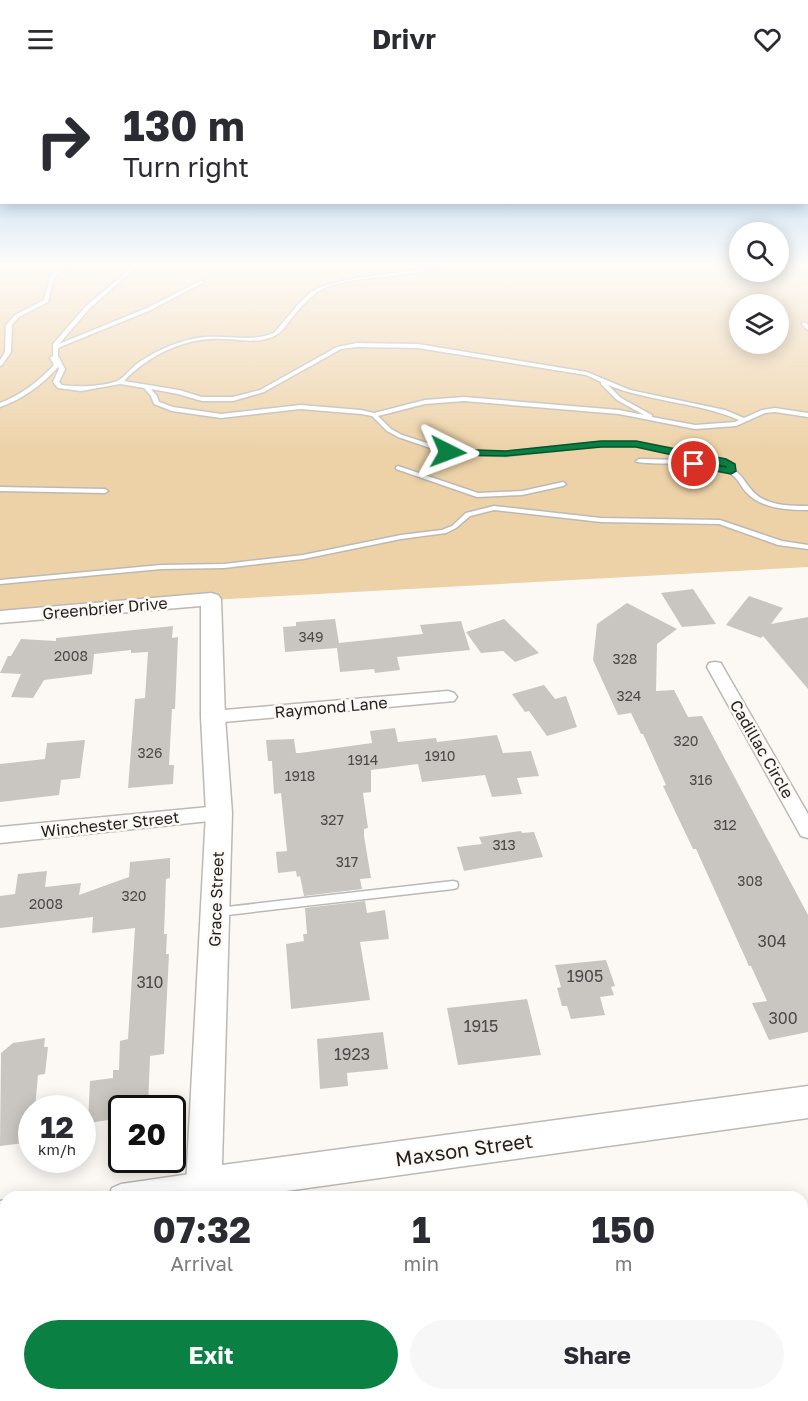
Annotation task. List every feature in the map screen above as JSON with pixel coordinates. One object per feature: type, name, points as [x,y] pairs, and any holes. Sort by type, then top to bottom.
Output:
[{"type":"street","name":"Greenbrier Drive","points":[[0,617],[211,600]]},
{"type":"street","name":"Grace Street","points":[[202,1191],[219,813],[213,717],[211,600]]},
{"type":"street","name":"Cadillac Circle","points":[[716,667],[808,831]]},
{"type":"street","name":"Raymond Lane","points":[[213,717],[448,697]]},
{"type":"street","name":"Winchester Street","points":[[0,835],[219,813]]},
{"type":"street","name":"Maxson Street","points":[[202,1191],[808,1102]]},
{"type":"lane","points":[[0,364],[8,352],[9,327]]},
{"type":"lane","points":[[0,405],[27,392],[57,365],[53,362],[55,352],[62,336],[70,327]]},
{"type":"lane","points":[[105,327],[58,346],[55,352],[62,369],[56,382],[60,387],[81,389],[120,382],[179,392],[202,399],[233,399],[249,396],[333,350],[357,345],[427,347],[561,369],[598,379],[628,391],[723,411],[743,420]]},
{"type":"lane","points":[[120,382],[157,353],[173,346],[219,337],[245,341],[270,337],[283,327]]},
{"type":"lane","points":[[598,379],[619,399],[658,419]]},
{"type":"lane","points":[[146,387],[154,396],[156,403],[164,407],[230,416],[306,407],[374,415],[417,403],[464,399],[578,407],[695,427],[724,426],[764,411],[775,410],[808,415]]},
{"type":"lane","points":[[374,415],[394,433],[448,452],[506,454],[601,444],[636,444],[726,462],[732,466],[731,471]]},
{"type":"lane","points":[[639,461],[681,462],[731,471],[741,478],[749,492],[761,500],[783,507],[808,508]]},
{"type":"lane","points":[[398,468],[477,495],[522,493],[563,484]]},
{"type":"lane","points":[[0,489],[105,491]]},
{"type":"lane","points":[[0,582],[161,567],[224,566],[303,557],[401,537],[444,532],[454,527],[468,514],[494,508],[601,520],[720,522],[781,543],[808,547]]},
{"type":"lane","points":[[215,912],[453,885]]},
{"type":"shaded area","points":[[0,327],[729,327],[729,354],[789,354],[789,327],[808,327],[808,567],[211,600],[0,617]]},
{"type":"building","points":[[693,589],[716,624],[682,627],[661,593]]},
{"type":"building","points":[[749,596],[783,608],[771,624],[808,617],[808,689],[763,636],[761,638],[726,625]]},
{"type":"building","points":[[627,603],[677,629],[657,644],[656,691],[674,690],[688,717],[702,716],[808,915],[808,1032],[769,1040],[752,1003],[767,1001],[751,966],[749,966],[696,849],[693,849],[663,786],[666,785],[643,734],[631,713],[618,715],[593,660],[597,624]]},
{"type":"building","points":[[335,619],[339,643],[423,634],[420,625],[461,621],[470,650],[397,657],[400,670],[375,673],[374,669],[340,672],[337,648],[285,652],[283,627],[296,626],[296,622]]},
{"type":"building","points":[[504,619],[539,653],[515,662],[503,651],[481,653],[466,632]]},
{"type":"building","points":[[173,626],[172,638],[178,637],[175,709],[172,709],[169,765],[174,765],[173,784],[128,788],[135,699],[145,698],[148,652],[131,653],[131,650],[94,654],[92,674],[44,680],[33,698],[11,697],[21,674],[0,673],[8,656],[11,656],[21,639],[56,641],[56,638]]},
{"type":"building","points":[[544,685],[555,699],[566,696],[577,727],[547,736],[529,711],[525,712],[512,694]]},
{"type":"building","points":[[395,728],[398,742],[436,738],[437,742],[497,735],[503,753],[531,751],[539,776],[517,778],[522,794],[492,797],[485,775],[422,782],[418,764],[371,770],[371,792],[363,793],[368,828],[364,829],[364,836],[371,878],[360,879],[362,889],[304,896],[300,876],[297,877],[296,871],[278,873],[276,852],[287,851],[281,793],[274,794],[272,761],[268,761],[266,740],[294,739],[296,753],[300,753],[372,743],[370,731]]},
{"type":"building","points":[[85,740],[80,778],[61,780],[59,795],[0,802],[0,764],[45,759],[47,743]]},
{"type":"building","points":[[521,831],[522,833],[534,832],[543,857],[464,871],[457,847],[482,844],[479,837]]},
{"type":"building","points":[[170,858],[170,878],[166,879],[164,934],[167,934],[166,954],[169,954],[164,1054],[150,1056],[148,1095],[108,1095],[108,1120],[96,1122],[96,1095],[89,1095],[90,1081],[113,1078],[113,1070],[119,1070],[120,1041],[128,1039],[135,928],[92,933],[93,917],[0,928],[0,896],[15,894],[18,874],[47,871],[45,887],[81,883],[79,895],[129,877],[130,862]]},
{"type":"building","points":[[365,901],[367,913],[385,910],[389,939],[360,942],[370,1000],[291,1009],[286,944],[304,941],[303,934],[307,934],[305,908]]},
{"type":"building","points":[[606,960],[615,986],[611,987],[614,995],[600,997],[605,1015],[571,1019],[567,1006],[562,1006],[557,988],[561,987],[555,965]]},
{"type":"building","points":[[527,999],[541,1055],[458,1065],[447,1008]]},
{"type":"building","points":[[383,1032],[388,1069],[347,1073],[348,1086],[320,1089],[317,1039]]},
{"type":"building","points":[[45,1038],[44,1047],[48,1047],[45,1074],[38,1075],[36,1095],[18,1095],[18,1144],[0,1146],[1,1053],[13,1043]]},
{"type":"route","points":[[448,452],[506,454],[601,444],[636,444],[726,462],[732,466],[731,471],[694,464]]}]
